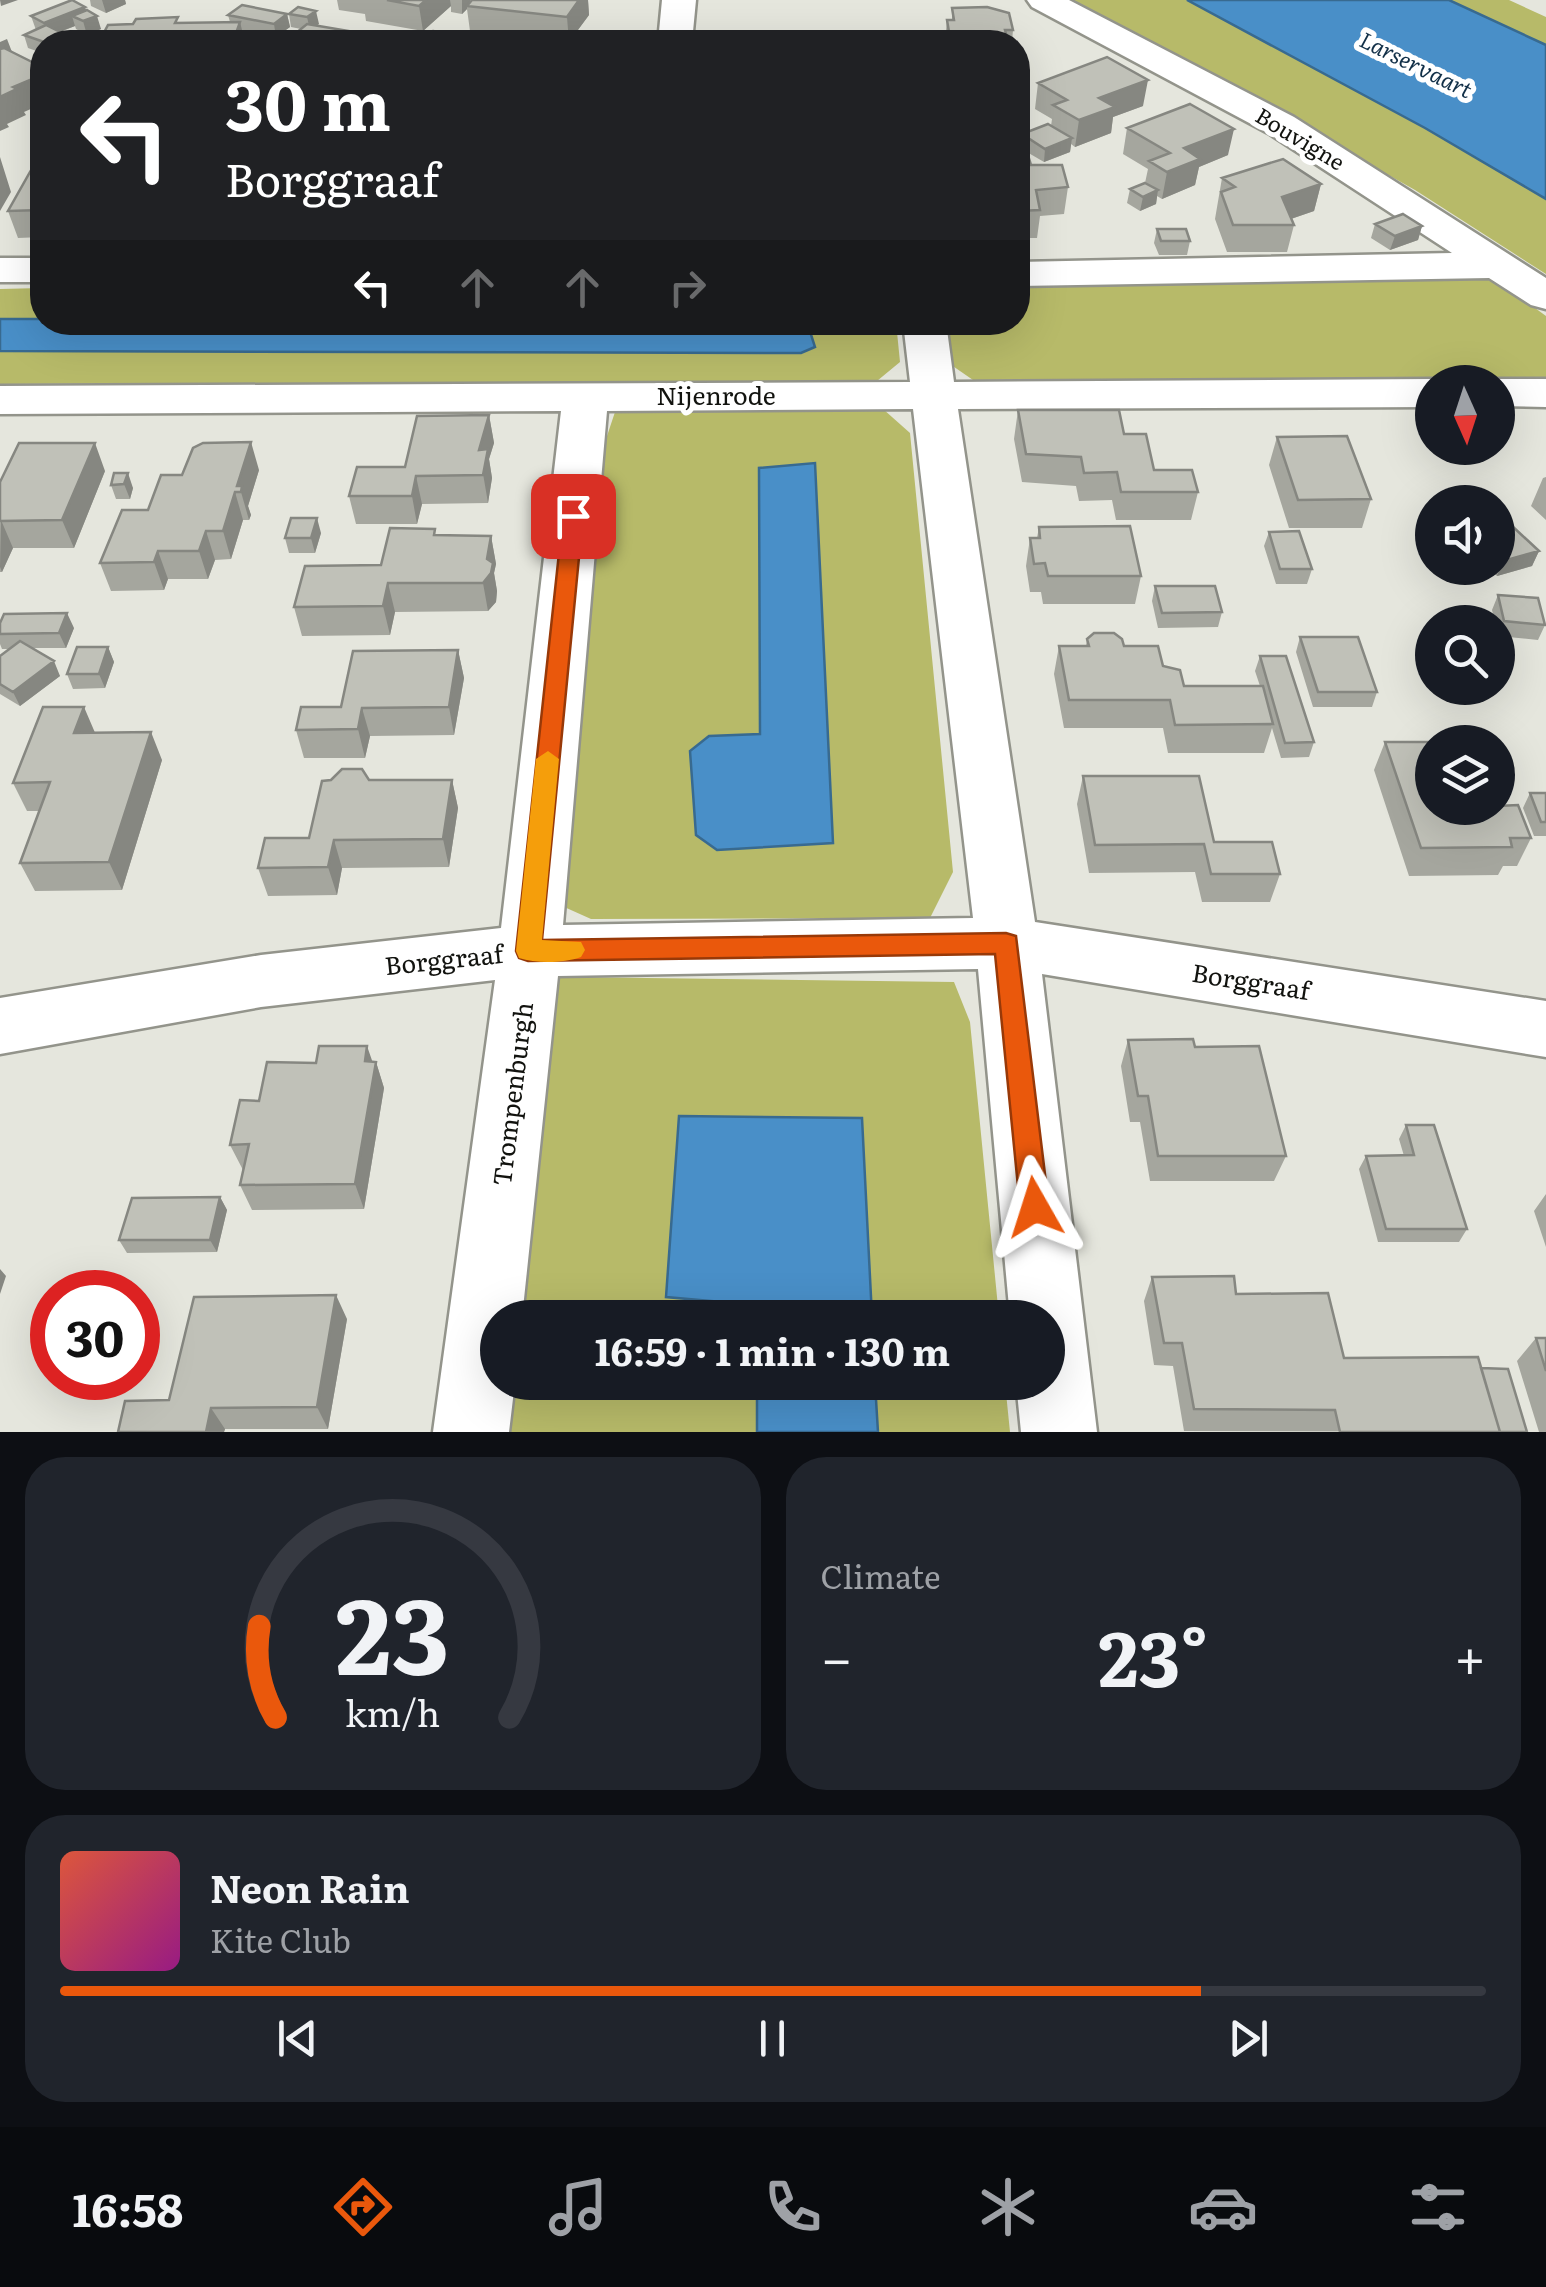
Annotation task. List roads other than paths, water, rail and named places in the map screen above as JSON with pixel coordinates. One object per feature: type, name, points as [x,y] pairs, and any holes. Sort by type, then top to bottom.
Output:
[{"type":"street","points":[[676,30],[679,0]]},
{"type":"street","name":"Bouvigne","points":[[1044,0],[1281,125],[1546,296]]},
{"type":"street","points":[[1030,274],[1501,265]]},
{"type":"street","points":[[0,270],[30,270]]},
{"type":"street","points":[[926,335],[1006,943],[1044,1300]]},
{"type":"street","points":[[1515,393],[1546,392]]},
{"type":"street","name":"Nijenrode","points":[[0,400],[1415,393]]},
{"type":"street","name":"Trompenburgh","points":[[471,1432],[528,951],[585,397]]},
{"type":"street","name":"Borggraaf","points":[[0,1026],[261,981],[528,951],[1006,943],[1546,1029]]},
{"type":"street","points":[[1056,1400],[1059,1432]]},
{"type":"water","name":"Larservaart","points":[[1187,0],[1449,0],[1546,45],[1546,199],[1425,128]]},
{"type":"water","points":[[0,319],[30,319],[30,335],[811,335],[815,347],[801,353],[0,351]]},
{"type":"water","points":[[815,463],[833,843],[717,850],[696,835],[690,751],[709,736],[760,734],[759,468]]},
{"type":"water","points":[[679,1116],[862,1118],[871,1300],[666,1297]]},
{"type":"water","points":[[757,1400],[876,1400],[878,1432],[757,1432]]}]
